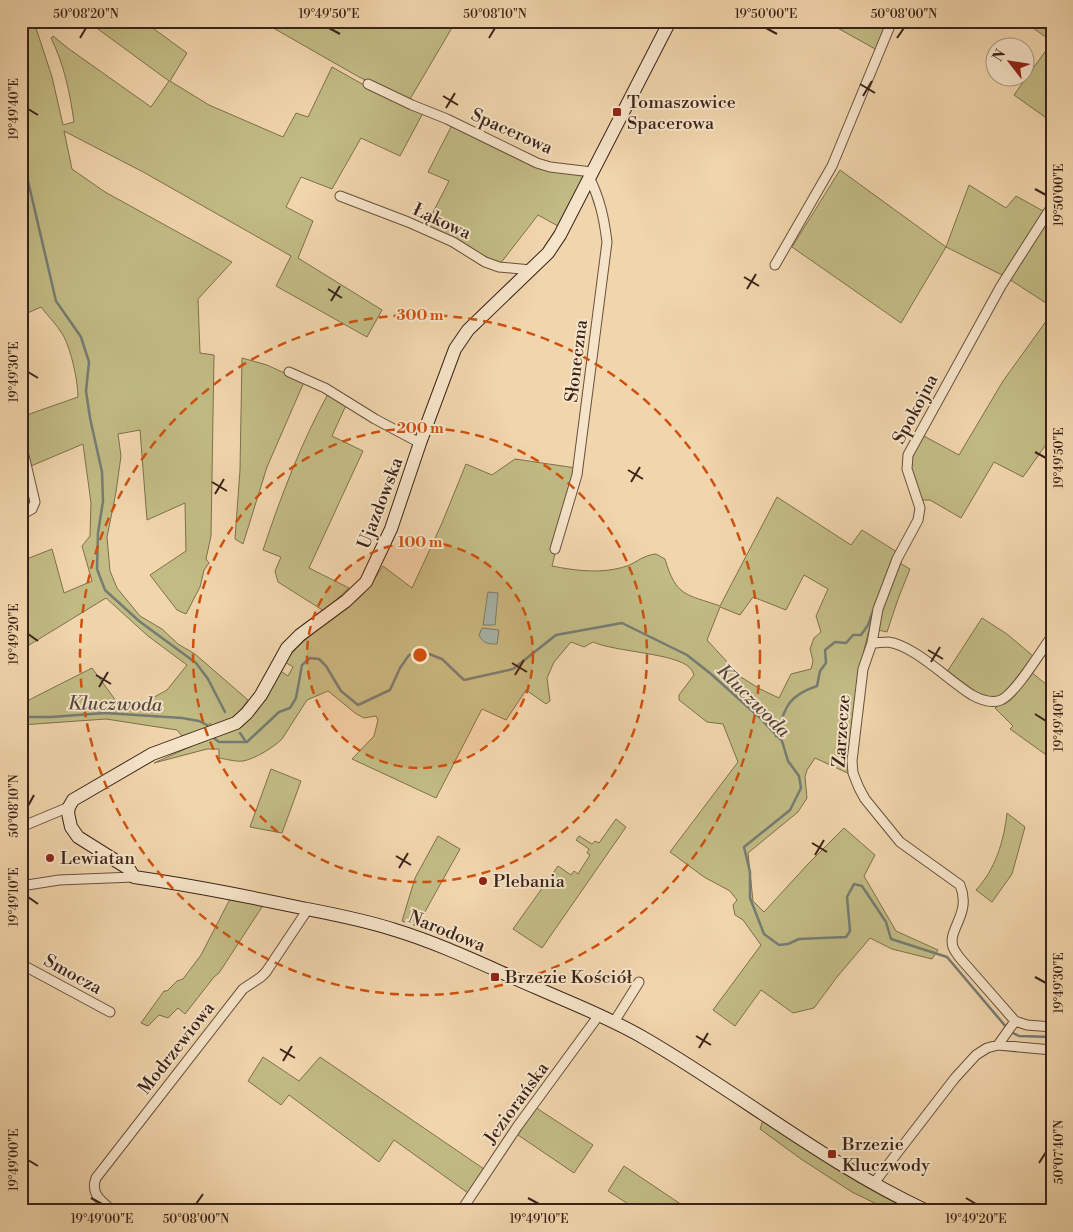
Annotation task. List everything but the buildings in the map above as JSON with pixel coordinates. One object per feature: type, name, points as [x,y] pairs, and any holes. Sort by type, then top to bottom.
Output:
[{"type":"street","name":"Ujazdowska","points":[[69,806],[74,800],[152,754],[231,726],[247,713],[261,694],[287,648],[300,634],[346,601],[366,582],[391,529],[455,349],[468,330],[548,253],[560,234],[670,21]]},
{"type":"street","points":[[775,265],[832,166],[892,21]]},
{"type":"street","name":"Spacerowa","points":[[368,84],[447,119],[537,164],[590,175]]},
{"type":"street","name":"Słoneczna","points":[[555,549],[577,475],[607,242],[604,214],[590,175]]},
{"type":"street","name":"Łąkowa","points":[[340,196],[408,222],[453,242],[485,262],[499,267],[531,270]]},
{"type":"street","name":"Spokojna","points":[[872,643],[878,609],[885,588],[897,559],[918,520],[920,508],[907,469],[908,456],[1001,286],[1052,206]]},
{"type":"street","points":[[289,372],[326,388],[375,419],[420,443]]},
{"type":"street","points":[[21,443],[35,502],[32,509],[21,515]]},
{"type":"street","points":[[872,643],[888,642],[917,654],[972,695],[982,700],[993,702],[1002,700],[1014,690],[1052,636]]},
{"type":"street","name":"Zarzecze","points":[[872,643],[863,670],[859,692],[852,761],[853,773],[865,799],[900,842],[960,885],[964,894],[964,905],[962,915],[954,932],[952,945],[959,957],[1014,1023]]},
{"type":"street","points":[[21,827],[69,806],[69,820],[78,837],[129,869],[134,877],[59,880],[21,886]]},
{"type":"street","name":"Narodowa","points":[[134,877],[230,892],[335,914],[384,926],[416,937],[614,1022],[689,1065],[782,1127],[874,1183],[927,1211]]},
{"type":"street","name":"Modrzewiowa","points":[[113,1211],[94,1192],[93,1185],[96,1178],[243,989],[266,972],[308,909]]},
{"type":"street","name":"Smocza","points":[[21,964],[110,1012]]},
{"type":"street","points":[[614,1022],[639,982]]},
{"type":"street","name":"Jeziorańska","points":[[462,1211],[518,1127],[599,1015]]},
{"type":"street","points":[[874,1183],[960,1072],[976,1055],[1000,1042],[1014,1023],[1052,1027]]},
{"type":"street","points":[[1000,1042],[1052,1050]]},
{"type":"shaded area","points":[[21,21],[40,21],[36,28],[52,77],[63,125],[74,122],[66,79],[60,58],[51,38],[53,36],[151,107],[169,81],[87,21],[143,21],[187,53],[170,81],[209,105],[283,137],[296,113],[308,117],[332,67],[364,85],[423,113],[400,156],[361,138],[332,189],[301,177],[286,207],[313,221],[298,258],[382,310],[367,337],[276,286],[291,256],[145,173],[64,131],[72,169],[105,192],[232,262],[198,299],[200,353],[214,355],[211,536],[206,559],[209,563],[204,570],[200,587],[186,614],[177,610],[150,575],[186,551],[185,503],[147,520],[140,430],[118,434],[121,456],[107,537],[110,571],[117,588],[140,616],[162,629],[178,644],[195,654],[248,700],[236,716],[212,727],[210,723],[205,729],[182,736],[177,730],[106,719],[21,725],[21,704],[92,668],[122,709],[131,710],[167,690],[187,665],[148,636],[106,598],[21,650],[21,555],[24,560],[52,549],[64,593],[92,581],[82,546],[90,536],[91,503],[83,444],[31,466],[21,430],[21,417],[78,397],[74,365],[61,331],[41,307],[21,316]]},
{"type":"shaded area","points":[[261,21],[456,21],[410,99],[402,98],[359,77]]},
{"type":"shaded area","points":[[825,21],[888,21],[877,50]]},
{"type":"shaded area","points":[[1023,21],[1052,21],[1052,41],[1050,40]]},
{"type":"shaded area","points":[[1052,42],[1052,122],[1014,95],[1019,88],[1036,88],[1036,64]]},
{"type":"shaded area","points":[[452,125],[537,166],[585,175],[558,226],[538,215],[500,264],[426,226],[449,181],[428,172]]},
{"type":"shaded area","points":[[840,170],[946,247],[901,323],[792,247]]},
{"type":"shaded area","points":[[969,185],[1006,208],[1016,196],[1045,212],[1004,276],[946,247]]},
{"type":"shaded area","points":[[1052,212],[1052,307],[1009,279]]},
{"type":"shaded area","points":[[1052,313],[1052,436],[1023,477],[994,462],[961,518],[930,500],[922,500],[909,468],[910,455],[922,435],[959,455],[1003,381]]},
{"type":"shaded area","points":[[242,358],[267,365],[304,382],[267,467],[243,544],[235,539],[240,470]]},
{"type":"shaded area","points":[[328,394],[347,403],[332,436],[363,451],[309,568],[349,588],[324,611],[278,582],[275,571],[281,557],[263,550],[292,470]]},
{"type":"shaded area","points":[[515,459],[576,468],[552,566],[599,571],[618,569],[644,557],[656,554],[665,559],[673,581],[684,592],[720,606],[777,497],[851,545],[862,530],[897,552],[884,582],[865,644],[856,700],[852,775],[815,758],[805,777],[807,798],[798,812],[748,853],[753,901],[764,912],[844,828],[875,855],[864,876],[896,931],[938,950],[932,959],[892,949],[870,938],[814,1008],[793,1013],[761,990],[735,1026],[713,1010],[761,945],[743,920],[735,915],[733,905],[737,900],[730,891],[704,877],[670,852],[738,762],[723,724],[707,722],[679,700],[679,695],[694,675],[690,668],[672,659],[593,642],[584,647],[571,642],[554,662],[547,678],[550,701],[546,704],[526,690],[506,720],[482,709],[436,798],[352,759],[374,736],[378,720],[376,716],[364,718],[355,713],[328,691],[307,700],[282,739],[253,758],[234,761],[219,758],[219,749],[207,749],[154,763],[239,725],[266,700],[279,670],[288,676],[293,667],[285,662],[292,653],[308,637],[358,599],[370,586],[383,566],[412,588],[442,523],[466,464],[492,475]],"holes":[[[804,575],[828,589],[816,616],[821,632],[814,638],[810,649],[813,661],[811,669],[791,674],[779,698],[741,677],[707,640],[720,607],[740,615],[753,597],[786,610]]]},
{"type":"shaded area","points":[[898,562],[910,569],[887,632],[878,630],[878,620]]},
{"type":"shaded area","points":[[982,618],[1007,634],[1033,656],[1007,694],[994,700],[974,695],[947,672]]},
{"type":"shaded area","points":[[1031,672],[1052,689],[1052,759],[1010,729],[1013,726],[995,708],[1013,694]]},
{"type":"shaded area","points":[[271,769],[301,781],[282,833],[250,827]]},
{"type":"shaded area","points":[[1007,813],[1025,827],[1012,874],[992,902],[976,890],[983,882],[998,854],[1004,834]]},
{"type":"shaded area","points":[[616,819],[626,827],[542,948],[513,929],[558,866],[571,875],[574,871],[578,874],[590,855],[587,853],[589,849],[576,840],[579,836],[592,844],[595,841],[599,843]]},
{"type":"shaded area","points":[[438,836],[460,849],[417,926],[402,921],[415,878]]},
{"type":"shaded area","points":[[230,899],[264,904],[219,973],[185,1014],[178,1008],[168,1018],[159,1015],[148,1026],[141,1023],[164,991],[167,991],[177,981],[183,979],[201,955]]},
{"type":"shaded area","points":[[263,1057],[299,1081],[320,1057],[484,1169],[468,1193],[394,1140],[379,1162],[289,1095],[281,1105],[248,1081]]},
{"type":"shaded area","points":[[535,1107],[593,1145],[574,1173],[518,1135]]},
{"type":"shaded area","points":[[763,1120],[915,1211],[891,1211],[852,1192],[801,1159],[760,1129]]},
{"type":"shaded area","points":[[624,1166],[691,1211],[639,1211],[608,1191]]},
{"type":"water","points":[[488,592],[498,593],[495,625],[483,625]]},
{"type":"water","points":[[482,628],[499,630],[497,644],[489,644],[482,640],[479,635]]},
{"type":"waterway","points":[[21,151],[56,301],[81,337],[89,362],[86,391],[102,472],[103,501],[98,533],[97,569],[105,590],[139,621],[196,663],[208,679],[225,712]]},
{"type":"waterway","points":[[776,736],[785,711],[793,699],[799,694],[817,686],[820,671],[826,663],[825,650],[835,642],[846,643],[853,635],[861,635],[868,625],[873,611]]},
{"type":"waterway","name":"Kluczwoda","points":[[211,736],[219,742],[247,742],[279,712],[290,708],[296,698],[302,665],[310,658],[319,659],[326,666],[341,691],[358,705],[390,690],[400,668],[409,655],[424,652],[442,659],[464,680],[513,669],[556,635],[622,623],[687,655],[711,674],[759,717],[782,741],[788,761],[799,776],[801,788],[790,810],[744,847],[750,872],[750,898],[764,934],[779,945],[788,944],[799,939],[846,937],[850,931],[847,897],[854,884],[862,886],[886,922],[891,939],[947,957],[1007,1028]]},
{"type":"waterway","name":"Kluczwoda","points":[[21,717],[105,713],[182,718],[199,721],[207,725]]},
{"type":"waterway","points":[[240,733],[246,742]]},
{"type":"waterway","name":"Kluczwoda","points":[[1011,1032],[1019,1036],[1052,1037]]},
{"type":"place","name":"Tomaszowice Spacerowa","points":[[617,112]]},
{"type":"place","name":"Lewiatan","points":[[50,858]]},
{"type":"place","name":"Plebania","points":[[483,881]]},
{"type":"place","name":"Brzezie Kościół","points":[[495,977]]},
{"type":"place","name":"Brzezie Kluczwody","points":[[832,1154]]}]
